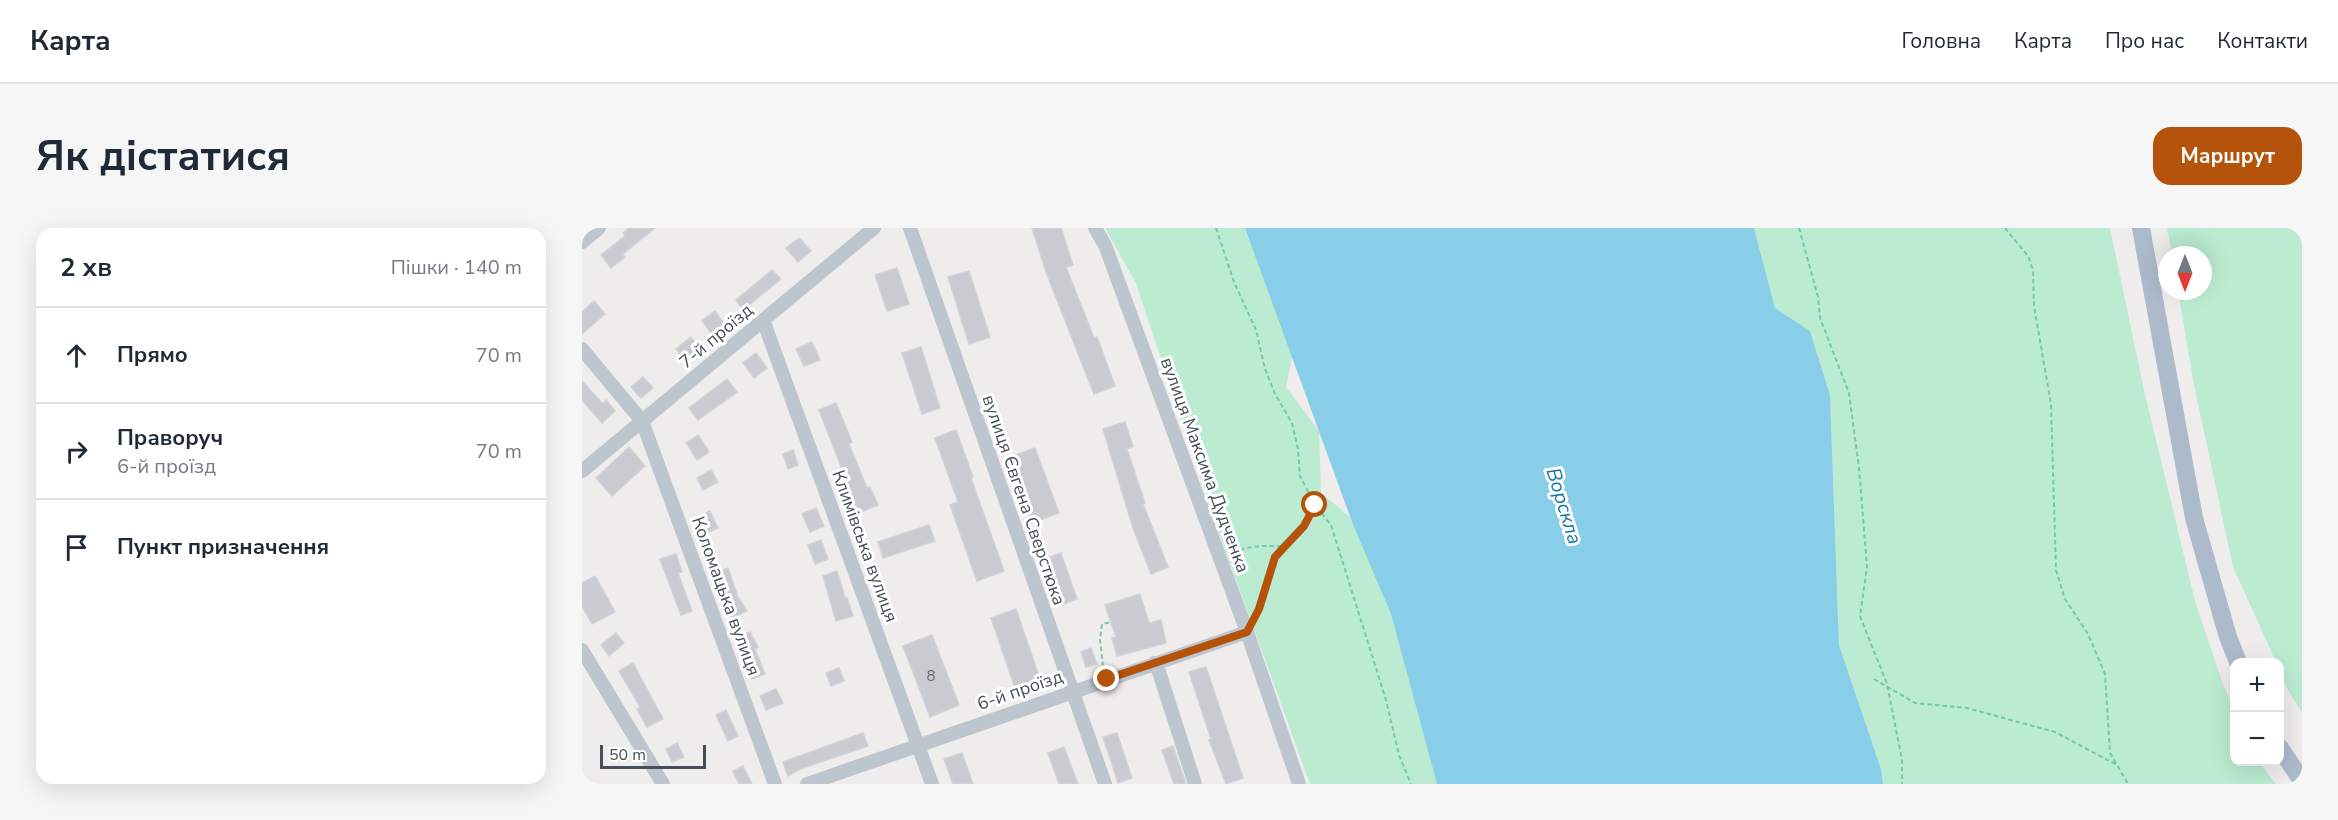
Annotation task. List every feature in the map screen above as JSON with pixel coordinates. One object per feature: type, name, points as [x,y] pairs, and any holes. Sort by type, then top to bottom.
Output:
[{"type":"main road","points":[[2141,228],[2194,518],[2236,658]]},
{"type":"main road","points":[[2284,754],[2302,781]]},
{"type":"street","points":[[582,242],[599,228]]},
{"type":"street","name":"7-й проїзд","points":[[582,471],[874,228]]},
{"type":"street","name":"вулиця Євгена Сверстюка","points":[[910,228],[1105,784]]},
{"type":"street","name":"вулиця Максима Дудченка","points":[[1095,228],[1105,245],[1247,632],[1299,784]]},
{"type":"street","name":"Климівська вулиця","points":[[763,320],[932,784]]},
{"type":"street","name":"Коломацька вулиця","points":[[582,349],[642,421],[775,784]]},
{"type":"street","name":"6-й проїзд","points":[[807,784],[1247,632]]},
{"type":"street","points":[[582,650],[663,784]]},
{"type":"street","points":[[1154,663],[1159,672],[1195,784]]},
{"type":"path","points":[[1215,228],[1234,282],[1256,330],[1271,386],[1292,423],[1298,449],[1300,476],[1315,505],[1331,525],[1386,700],[1399,755],[1411,784]]},
{"type":"path","points":[[1799,228],[1818,297],[1820,318],[1849,393],[1867,567],[1860,616],[1887,687],[1902,760],[1902,784]]},
{"type":"path","points":[[2005,228],[2028,255],[2033,270],[2034,306],[2051,404],[2056,570],[2065,599],[2088,634],[2105,674],[2110,753],[2128,784]]},
{"type":"path","points":[[1247,632],[1259,609],[1275,557],[1304,526],[1315,505]]},
{"type":"path","points":[[1218,553],[1234,553],[1243,547],[1284,547]]},
{"type":"path","points":[[1107,679],[1103,668],[1100,640],[1102,624],[1111,622]]},
{"type":"path","points":[[1874,679],[1915,703],[1967,708],[2055,732],[2117,765]]},
{"type":"green space","points":[[1105,228],[1249,228],[1294,347],[1286,387],[1319,431],[1321,493],[1349,516],[1366,548],[1391,614],[1438,784],[1310,784],[1214,519],[1136,283]]},
{"type":"green space","points":[[1754,228],[2110,228],[2144,390],[2195,601],[2230,700],[2230,766],[2262,766],[2276,784],[1883,784],[1881,769],[1839,645],[1830,395],[1810,331],[1775,308]]},
{"type":"green space","points":[[2167,228],[2302,228],[2302,712],[2284,681],[2284,658],[2274,658],[2233,567],[2194,385],[2180,300],[2212,300],[2212,246],[2170,246]]},
{"type":"water","name":"Ворскла","points":[[1245,228],[1754,228],[1775,308],[1810,331],[1830,395],[1839,645],[1881,769],[1883,784],[1437,784],[1391,614],[1352,522]]},
{"type":"building","points":[[629,228],[655,228],[623,254],[625,257],[611,268],[601,255],[625,236],[623,233]]},
{"type":"building","points":[[1032,228],[1061,228],[1073,265],[1066,267],[1094,338],[1097,337],[1115,386],[1094,394],[1046,272]]},
{"type":"building","points":[[799,238],[811,251],[798,262],[786,248]]},
{"type":"building","points":[[897,268],[909,304],[887,311],[875,275]]},
{"type":"building","points":[[772,270],[781,279],[743,310],[736,300]]},
{"type":"building","points":[[969,271],[990,337],[969,344],[948,277]]},
{"type":"building","points":[[594,301],[605,314],[582,334],[582,312]]},
{"type":"building","points":[[715,311],[724,324],[711,333],[702,321]]},
{"type":"building","points":[[691,337],[699,347],[684,360],[676,349]]},
{"type":"building","points":[[812,342],[820,360],[804,366],[796,349]]},
{"type":"building","points":[[921,347],[940,408],[922,414],[902,353]]},
{"type":"building","points":[[756,353],[767,368],[754,378],[743,363]]},
{"type":"building","points":[[643,377],[653,388],[641,398],[631,387]]},
{"type":"building","points":[[727,379],[737,392],[698,420],[689,408]]},
{"type":"building","points":[[582,381],[603,404],[606,400],[615,411],[602,423],[582,400]]},
{"type":"building","points":[[836,403],[852,442],[849,444],[867,488],[870,487],[878,505],[859,513],[819,410]]},
{"type":"building","points":[[1125,422],[1133,446],[1127,449],[1145,503],[1143,504],[1168,567],[1151,574],[1133,528],[1103,429]]},
{"type":"building","points":[[956,430],[1004,571],[977,581],[950,505],[958,502],[935,438]]},
{"type":"building","points":[[698,435],[709,452],[697,460],[686,443]]},
{"type":"building","points":[[629,447],[645,466],[612,496],[596,478]]},
{"type":"building","points":[[1035,448],[1059,513],[1031,523],[1007,458]]},
{"type":"building","points":[[793,450],[798,465],[788,469],[783,454]]},
{"type":"building","points":[[711,470],[718,482],[703,490],[697,478]]},
{"type":"building","points":[[816,508],[824,526],[810,532],[802,514]]},
{"type":"building","points":[[710,511],[718,528],[704,534],[696,518]]},
{"type":"building","points":[[929,525],[935,541],[883,558],[878,542]]},
{"type":"building","points":[[821,540],[828,559],[815,564],[808,545]]},
{"type":"building","points":[[1061,553],[1077,599],[1058,606],[1042,560]]},
{"type":"building","points":[[676,554],[682,572],[678,573],[692,611],[681,615],[660,559]]},
{"type":"building","points":[[728,568],[738,597],[747,611],[732,618],[715,572]]},
{"type":"building","points":[[837,571],[853,616],[836,621],[823,576]]},
{"type":"building","points":[[595,576],[615,612],[592,624],[582,606],[582,583]]},
{"type":"building","points":[[1140,594],[1149,623],[1161,620],[1166,643],[1117,656],[1112,638],[1116,637],[1105,605]]},
{"type":"building","points":[[1016,609],[1041,682],[1016,691],[991,618]]},
{"type":"building","points":[[750,632],[758,647],[755,649],[765,674],[752,679],[746,665],[750,663],[737,638]]},
{"type":"building","points":[[616,633],[624,643],[609,656],[601,645]]},
{"type":"building","points":[[932,635],[959,705],[930,717],[903,646]]},
{"type":"building","points":[[1091,648],[1097,664],[1086,667],[1081,652]]},
{"type":"building","points":[[633,663],[663,719],[647,727],[637,709],[640,707],[619,671]]},
{"type":"building","points":[[1206,667],[1243,778],[1226,784],[1209,740],[1211,739],[1189,672]]},
{"type":"building","points":[[839,668],[844,681],[831,686],[826,673]]},
{"type":"building","points":[[776,689],[783,703],[766,710],[760,696]]},
{"type":"building","points":[[726,710],[738,736],[728,741],[716,715]]},
{"type":"building","points":[[863,733],[868,746],[800,769],[788,776],[783,762]]},
{"type":"building","points":[[1117,733],[1132,778],[1118,783],[1103,737]]},
{"type":"building","points":[[677,743],[684,757],[672,762],[666,749]]},
{"type":"building","points":[[1173,746],[1186,784],[1174,784],[1162,750]]},
{"type":"building","points":[[1064,747],[1078,784],[1059,784],[1048,753]]},
{"type":"building","points":[[962,753],[973,784],[953,784],[944,759]]},
{"type":"building","points":[[743,766],[752,784],[739,784],[733,771]]},
{"type":"route","points":[[1107,679],[1247,632],[1259,609],[1275,557],[1304,526],[1315,505]]}]
